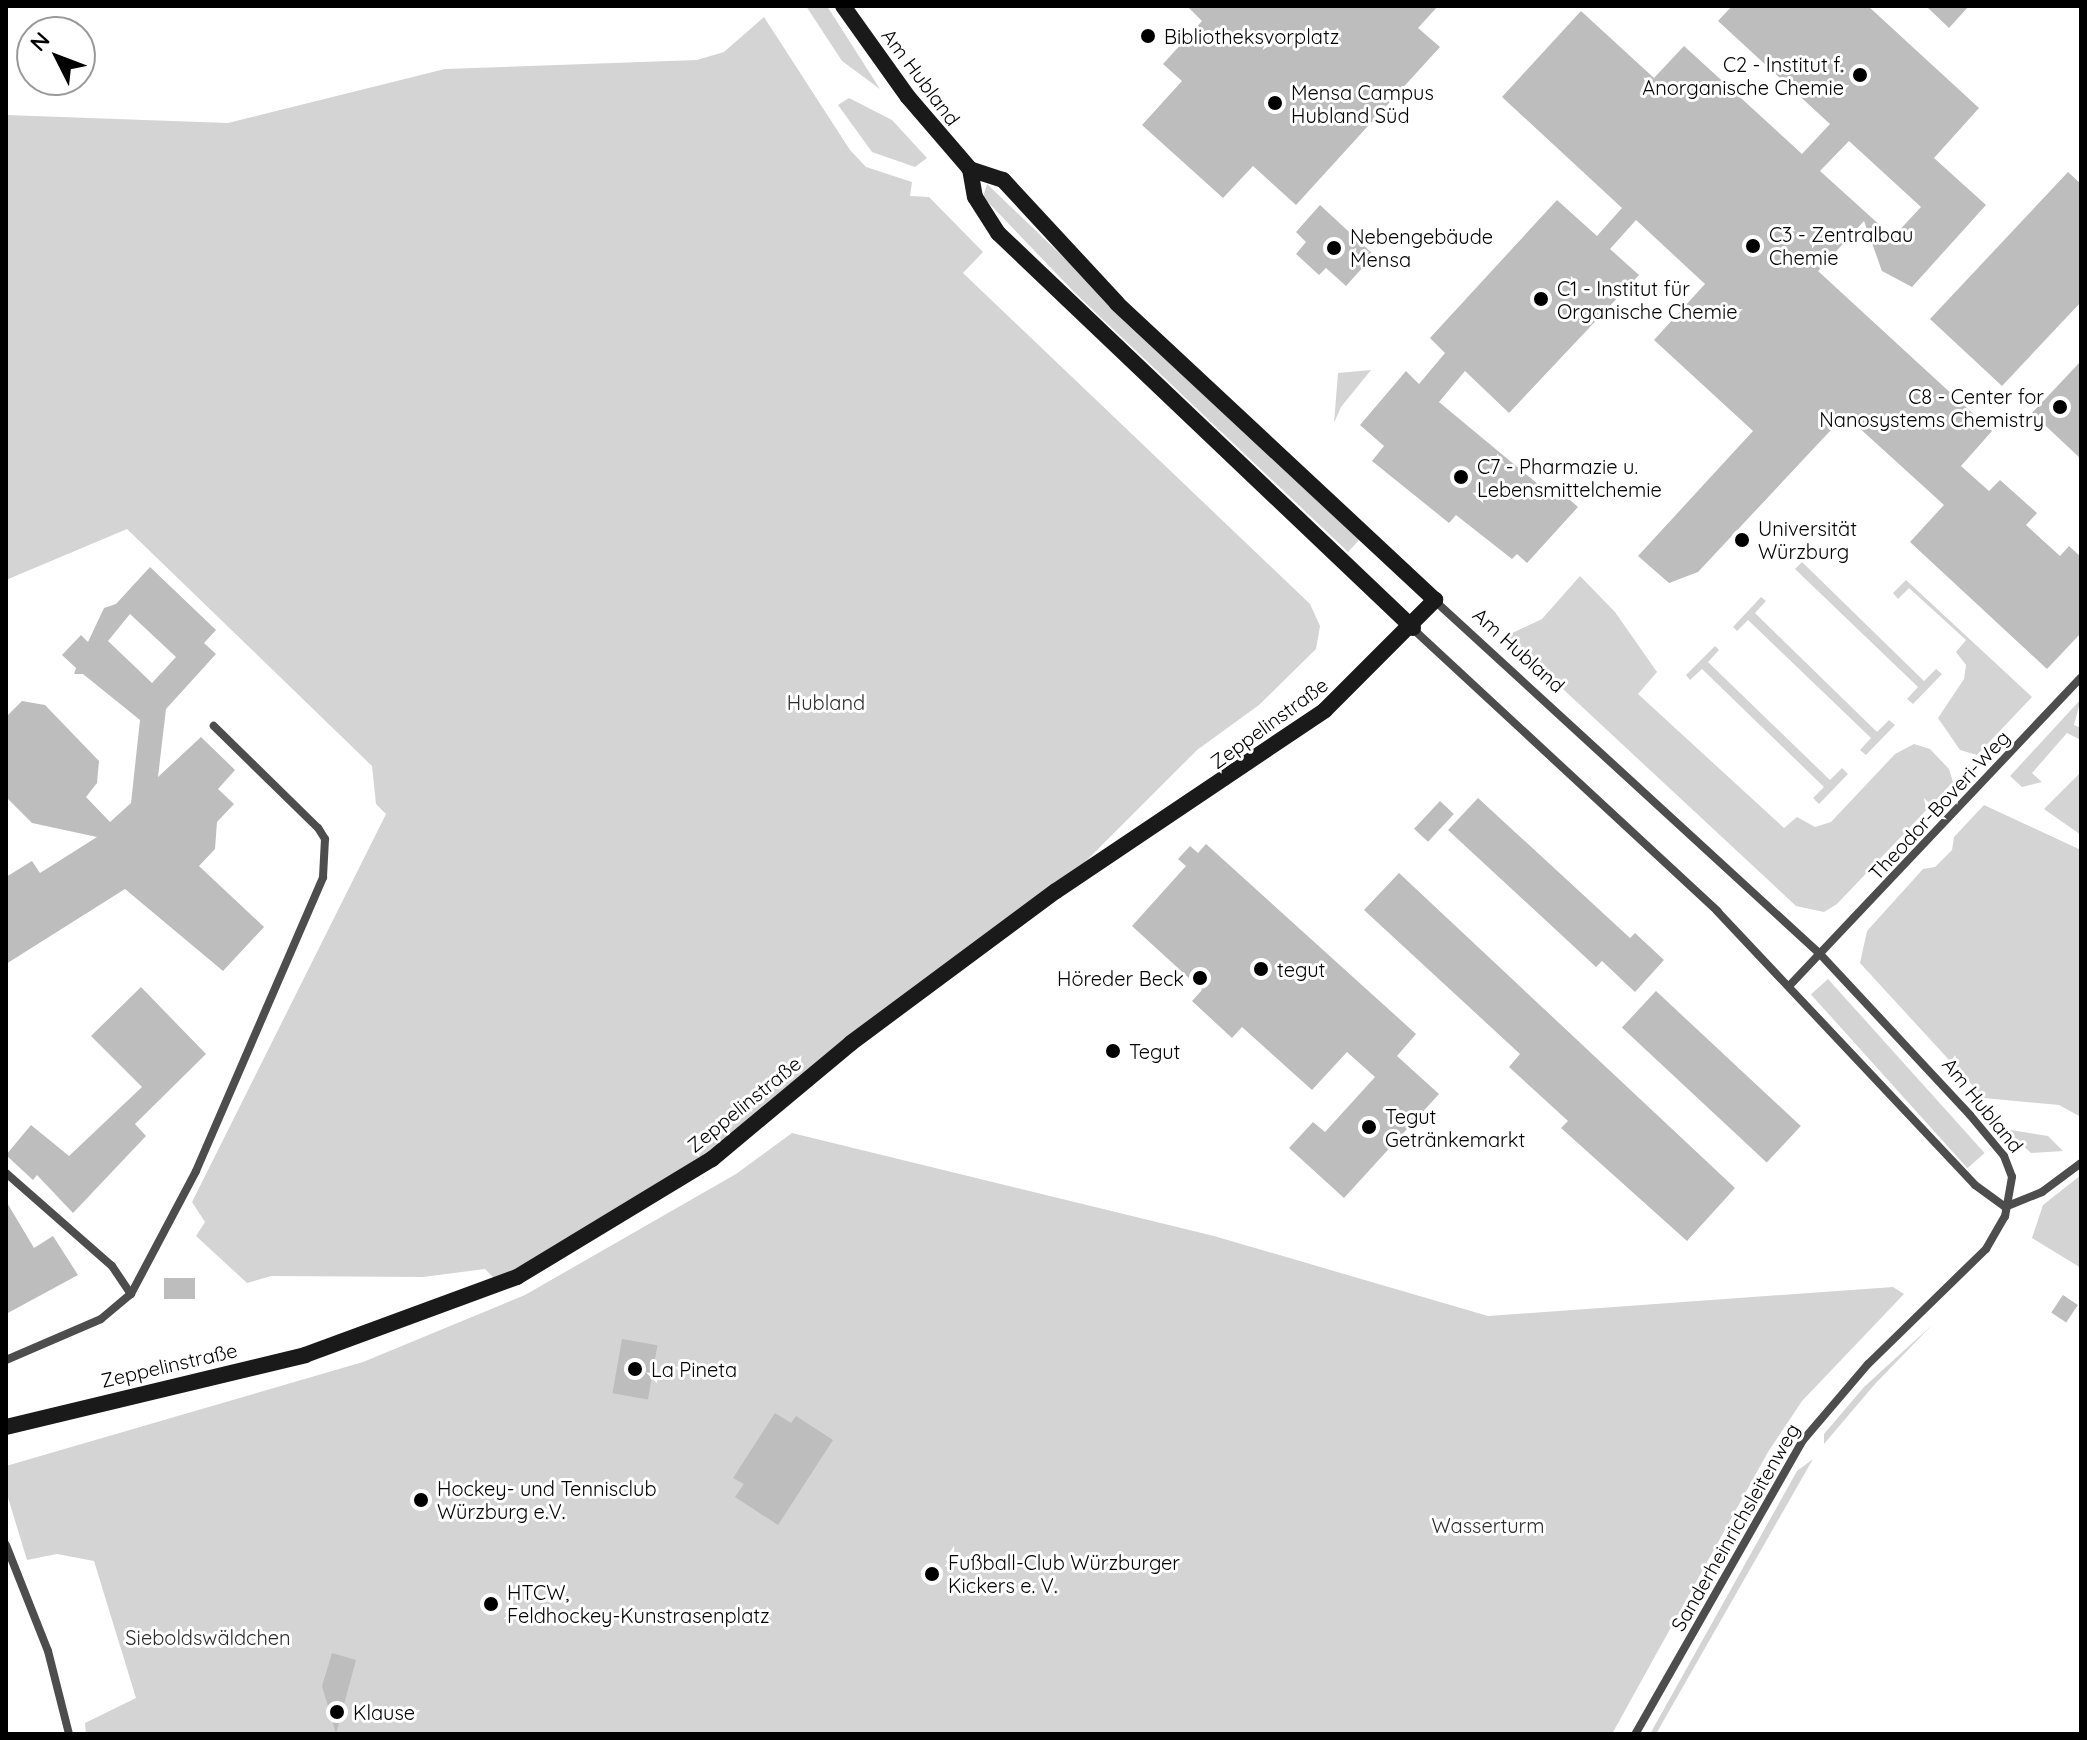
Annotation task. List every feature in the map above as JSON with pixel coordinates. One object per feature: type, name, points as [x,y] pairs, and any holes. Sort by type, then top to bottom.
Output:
[{"type":"street","name":"Am Hubland","points":[[843,6],[917,109],[970,169],[1003,180],[1117,303],[1820,954],[2004,1156],[2012,1177],[2005,1207],[1975,1185],[1791,984],[998,233],[975,197],[970,169]]},
{"type":"street","points":[[1413,628],[1435,600]]},
{"type":"street","name":"Zeppelinstraße","points":[[6,1427],[305,1355],[517,1277],[712,1159],[851,1043],[1056,891],[1325,710],[1413,628]]},
{"type":"street","name":"Theodor-Boveri-Weg","points":[[1791,984],[2081,677]]},
{"type":"street","points":[[6,1360],[101,1319],[131,1294],[196,1171],[309,911],[327,857],[318,828],[214,726]]},
{"type":"street","points":[[2005,1207],[2042,1192],[2081,1163]]},
{"type":"street","points":[[6,1173],[112,1266],[131,1294]]},
{"type":"street","name":"Sanderheinrichsleitenweg","points":[[1635,1734],[1803,1440],[1868,1364],[1986,1249],[2005,1207]]},
{"type":"street","points":[[6,1545],[48,1651],[69,1734]]},
{"type":"green space","points":[[806,6],[827,6],[880,89],[842,61]]},
{"type":"green space","name":"Hubland","points":[[764,17],[850,150],[866,167],[912,182],[910,196],[929,197],[983,252],[963,273],[1310,604],[1320,626],[1316,649],[1259,705],[1197,750],[1056,891],[712,1159],[501,1285],[485,1269],[423,1277],[271,1276],[247,1283],[196,1236],[205,1222],[192,1202],[386,814],[376,804],[372,766],[127,529],[6,580],[6,115],[228,123],[445,69],[697,60],[724,52]]},
{"type":"green space","points":[[849,98],[892,120],[927,158],[915,167],[872,152],[838,105]]},
{"type":"green space","points":[[987,184],[1359,540],[1348,552],[1075,293],[983,197]]},
{"type":"green space","points":[[1371,370],[1341,407],[1334,423],[1338,373]]},
{"type":"green space","points":[[1802,562],[1924,681],[1936,669],[1942,674],[1913,704],[1907,699],[1918,687],[1795,569]]},
{"type":"green space","points":[[1580,576],[1615,612],[1657,672],[1638,694],[1784,828],[1797,817],[1815,827],[1831,822],[1895,754],[1914,744],[1930,749],[1949,769],[1953,782],[1837,904],[1824,912],[1796,906],[1506,636],[1542,619]]},
{"type":"green space","points":[[1906,580],[2032,697],[1977,755],[1960,750],[1938,718],[1964,679],[1966,665],[1956,652],[1966,640],[1909,588],[1898,599],[1893,593]]},
{"type":"green space","points":[[1761,597],[1766,601],[1755,613],[1877,732],[1889,720],[1895,725],[1866,755],[1860,750],[1871,738],[1748,620],[1737,631],[1733,627]]},
{"type":"green space","points":[[1715,646],[1719,650],[1708,662],[1830,780],[1842,768],[1848,774],[1819,804],[1813,798],[1824,787],[1702,669],[1690,680],[1686,675]]},
{"type":"green space","points":[[2081,699],[2074,725],[2081,728],[2081,740],[2067,733],[2032,773],[2042,782],[2022,787],[2010,776]]},
{"type":"green space","points":[[2081,772],[2081,835],[2044,809]]},
{"type":"green space","points":[[1984,805],[2081,850],[2081,1117],[2059,1105],[1984,1098],[1860,963],[1867,931],[1923,869],[1935,867],[1952,850],[1954,837]]},
{"type":"green space","points":[[1828,979],[1985,1153],[1967,1168],[1811,994]]},
{"type":"green space","points":[[2005,1129],[2048,1136],[2063,1151],[2031,1153]]},
{"type":"green space","points":[[792,1133],[1214,1236],[1488,1316],[1893,1287],[1904,1294],[1802,1401],[1768,1452],[1612,1734],[86,1734],[85,1723],[136,1698],[94,1561],[57,1554],[27,1560],[6,1491],[6,1466],[363,1362],[525,1295],[736,1174]]},
{"type":"green space","points":[[2081,1175],[2081,1268],[2032,1238],[2043,1205]]},
{"type":"green space","points":[[1932,1325],[1875,1384],[1824,1444],[1824,1434],[1864,1387]]},
{"type":"green space","points":[[1813,1459],[1656,1734],[1650,1734],[1797,1471]]},
{"type":"building","name":"Mensa Campus Hubland Süd","points":[[1187,6],[1438,6],[1418,28],[1440,47],[1296,205],[1253,166],[1223,198],[1142,125],[1182,81],[1163,64],[1202,21]]},
{"type":"building","points":[[1732,6],[1868,6],[1979,108],[1934,158],[1986,205],[1912,287],[1882,271],[1864,221],[1818,271],[1992,431],[1961,466],[1989,491],[2000,480],[2037,513],[2026,525],[2060,556],[2069,546],[2081,557],[2081,633],[2047,669],[1910,542],[1944,505],[1845,415],[1698,572],[1669,583],[1638,556],[1753,431],[1654,340],[1705,284],[1636,220],[1610,249],[1639,275],[1509,413],[1465,371],[1439,402],[1557,500],[1563,494],[1578,507],[1527,563],[1517,554],[1512,559],[1456,515],[1449,523],[1372,461],[1384,446],[1360,425],[1406,371],[1419,384],[1445,353],[1430,338],[1557,200],[1597,236],[1622,208],[1502,97],[1581,11],[1654,78],[1684,46],[1802,154],[1830,124],[1718,21]],"holes":[[[1849,141],[1921,207],[1893,237],[1820,171]]]},
{"type":"building","points":[[1926,6],[1969,6],[1949,28]]},
{"type":"building","points":[[2068,172],[2081,184],[2081,302],[2002,386],[1930,319]]},
{"type":"building","name":"Nebengebäude Mensa","points":[[1320,205],[1374,255],[1346,286],[1326,268],[1319,275],[1296,254],[1306,242],[1296,232]]},
{"type":"building","name":"C8 - Center for Nanosystems Chemistry","points":[[2081,361],[2081,459],[2032,413]]},
{"type":"building","points":[[150,567],[216,630],[204,643],[216,654],[166,709],[158,777],[201,737],[235,770],[218,789],[234,804],[217,822],[215,849],[199,866],[264,927],[223,971],[125,889],[6,964],[6,877],[32,861],[40,873],[97,837],[32,823],[6,797],[6,717],[22,701],[45,705],[99,761],[97,783],[86,797],[110,822],[131,803],[140,720],[83,674],[74,674],[76,668],[62,655],[81,635],[88,642],[104,608],[116,604]],"holes":[[[130,614],[176,657],[152,683],[108,641]]]},
{"type":"building","points":[[1478,798],[1630,938],[1635,933],[1664,960],[1635,992],[1602,961],[1596,967],[1448,830]]},
{"type":"building","points":[[1440,801],[1454,814],[1428,842],[1414,829]]},
{"type":"building","name":"tegut","points":[[1206,844],[1416,1034],[1397,1056],[1439,1094],[1344,1198],[1289,1148],[1313,1122],[1325,1132],[1375,1077],[1347,1052],[1312,1090],[1242,1027],[1232,1038],[1192,1001],[1202,990],[1132,926],[1186,866],[1178,859],[1190,846],[1198,853]]},
{"type":"building","points":[[1399,873],[1735,1188],[1687,1241],[1561,1128],[1568,1121],[1509,1067],[1520,1054],[1364,910]]},
{"type":"building","points":[[141,987],[206,1054],[135,1124],[146,1136],[73,1213],[37,1175],[33,1180],[6,1155],[31,1125],[69,1156],[142,1087],[91,1036]]},
{"type":"building","points":[[1656,991],[1801,1126],[1767,1163],[1622,1028]]},
{"type":"building","points":[[6,1201],[34,1248],[53,1236],[78,1275],[6,1314]]},
{"type":"building","points":[[164,1278],[195,1278],[195,1299],[164,1299]]},
{"type":"building","points":[[2063,1295],[2078,1305],[2066,1322],[2051,1312]]},
{"type":"building","name":"La Pineta","points":[[622,1339],[657,1345],[648,1399],[612,1393]]},
{"type":"building","points":[[775,1413],[791,1423],[796,1416],[833,1440],[778,1525],[735,1497],[744,1484],[733,1478]]},
{"type":"building","points":[[332,1653],[356,1660],[336,1734],[322,1686]]},
{"type":"place","name":"Bibliotheksvorplatz","points":[[1148,36]]},
{"type":"place","name":"C2 - Institut f. Anorganische Chemie","points":[[1860,75]]},
{"type":"place","name":"Mensa Campus Hubland Süd","points":[[1275,103]]},
{"type":"place","name":"C3 - Zentralbau Chemie","points":[[1753,246]]},
{"type":"place","name":"Nebengebäude Mensa","points":[[1334,248]]},
{"type":"place","name":"C1 - Institut für Organische Chemie","points":[[1541,299]]},
{"type":"place","name":"C8 - Center for Nanosystems Chemistry","points":[[2060,407]]},
{"type":"place","name":"C7 - Pharmazie u. Lebensmittelchemie","points":[[1461,477]]},
{"type":"place","name":"Universität Würzburg","points":[[1742,540]]},
{"type":"place","name":"tegut","points":[[1261,969]]},
{"type":"place","name":"Höreder Beck","points":[[1200,978]]},
{"type":"place","name":"Tegut","points":[[1113,1051]]},
{"type":"place","name":"Tegut Getränkemarkt","points":[[1369,1127]]},
{"type":"place","name":"La Pineta","points":[[635,1369]]},
{"type":"place","name":"Hockey- und Tennisclub Würzburg e.V.","points":[[421,1500]]},
{"type":"place","name":"Fußball-Club Würzburger Kickers e. V.","points":[[932,1574]]},
{"type":"place","name":"HTCW, Feldhockey-Kunstrasenplatz","points":[[491,1604]]},
{"type":"place","name":"Klause","points":[[337,1712]]},
{"type":"park label","name":"Wasserturm","points":[[1488,1525]]},
{"type":"park label","name":"Sieboldswäldchen","points":[[208,1637]]}]
